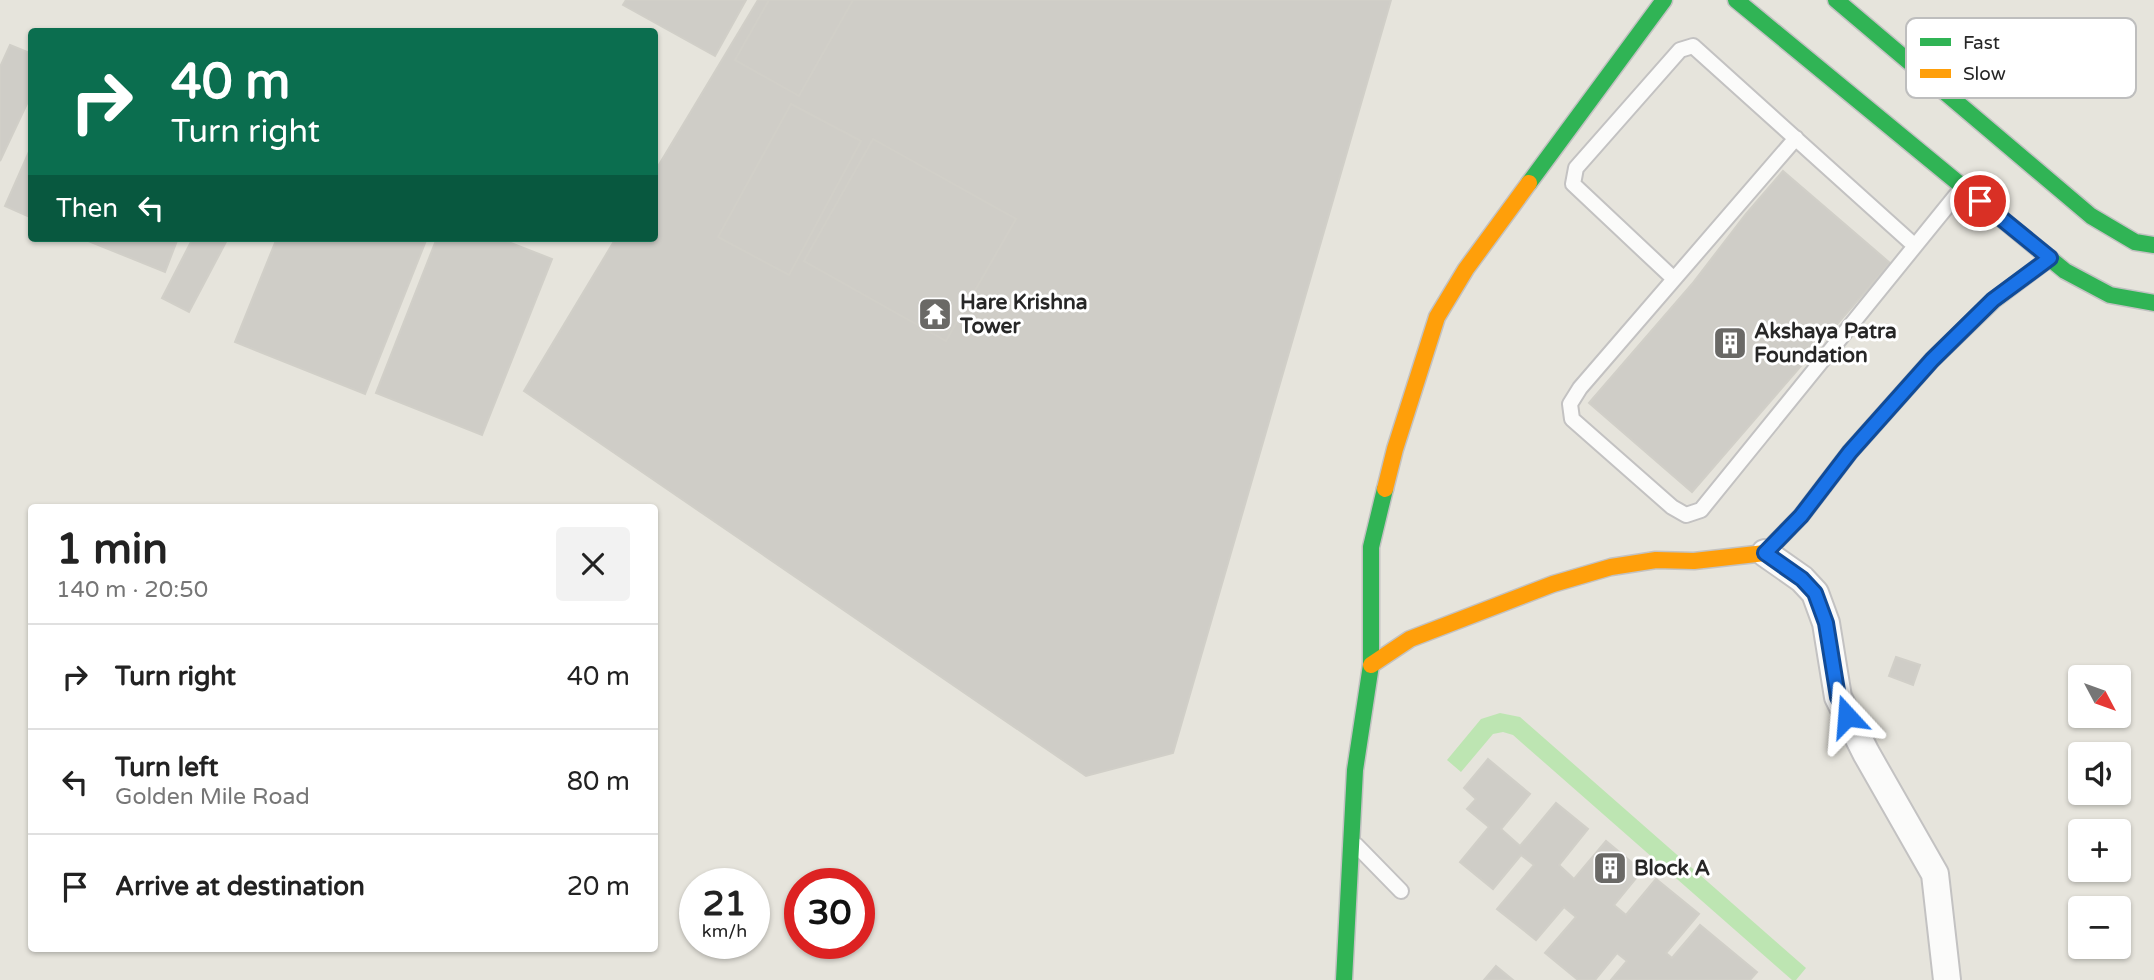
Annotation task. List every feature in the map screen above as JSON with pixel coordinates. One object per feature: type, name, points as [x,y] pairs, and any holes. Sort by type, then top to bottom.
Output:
[{"type":"street","points":[[1344,980],[1355,770],[1371,665],[1371,547],[1395,449],[1437,317],[1466,269],[1664,0]]},
{"type":"street","points":[[1735,0],[2065,271],[2110,295],[2154,303]]},
{"type":"street","points":[[1836,0],[1906,59]]},
{"type":"street","points":[[1952,98],[2091,216],[2135,242],[2154,245]]},
{"type":"street","points":[[1371,665],[1410,639],[1553,584],[1611,567],[1656,560],[1694,561],[1765,553],[1801,516],[1850,452],[1932,360],[1993,300],[2050,258]]},
{"type":"street","points":[[1765,553],[1802,579],[1815,593],[1826,623],[1838,697],[1866,753],[1935,874],[1947,980]]},
{"type":"lane","points":[[1674,279],[1573,184],[1576,168],[1680,50],[1693,46],[1915,246]]},
{"type":"lane","points":[[1796,138],[1580,388],[1570,404],[1572,419],[1672,507],[1686,515],[1701,510],[1963,187]]},
{"type":"lane","points":[[1353,842],[1401,891]]},
{"type":"green space","points":[[1500,713],[1520,717],[1806,968],[1796,980],[1792,980],[1513,735],[1503,732],[1493,734],[1461,772],[1447,760],[1481,719]]},
{"type":"building","points":[[626,0],[746,0],[715,56],[623,5]]},
{"type":"building","name":"Hare Krishna Tower","points":[[758,0],[1391,0],[1173,753],[1086,776],[524,391],[614,242],[658,242],[658,166]]},
{"type":"building","points":[[769,0],[853,0],[799,96],[735,60]]},
{"type":"building","points":[[10,45],[28,52],[28,102],[0,161],[0,67]]},
{"type":"building","points":[[791,104],[861,141],[789,275],[718,237]]},
{"type":"building","points":[[873,139],[1016,219],[946,341],[804,261]]},
{"type":"building","points":[[28,154],[28,216],[5,206]]},
{"type":"building","name":"Akshaya Patra Foundation","points":[[1783,171],[1890,263],[1692,492],[1589,403],[1692,284]]},
{"type":"building","points":[[91,242],[176,242],[165,272]]},
{"type":"building","points":[[191,242],[226,242],[189,312],[162,298]]},
{"type":"building","points":[[275,242],[425,242],[365,394],[235,342]]},
{"type":"building","points":[[435,242],[508,242],[552,259],[482,435],[376,393]]},
{"type":"building","points":[[1896,657],[1920,665],[1913,685],[1889,676]]},
{"type":"building","name":"Block A","points":[[1488,759],[1530,794],[1501,829],[1520,846],[1556,803],[1588,829],[1559,865],[1574,879],[1606,841],[1642,871],[1614,905],[1626,915],[1656,879],[1699,914],[1666,953],[1672,958],[1700,925],[1757,972],[1750,980],[1611,980],[1627,961],[1617,953],[1595,980],[1578,980],[1545,953],[1576,917],[1564,907],[1536,940],[1497,909],[1534,865],[1521,855],[1493,889],[1460,862],[1489,827],[1467,809],[1476,799],[1464,788]]},
{"type":"building","points":[[1496,966],[1513,980],[1484,980]]},
{"type":"traffic: fast","points":[[1529,183],[1664,0]]},
{"type":"traffic: fast","points":[[1736,0],[2065,271],[2110,295],[2154,303]]},
{"type":"traffic: fast","points":[[1836,0],[1906,59]]},
{"type":"traffic: fast","points":[[1952,98],[2091,216],[2135,242],[2154,245]]},
{"type":"traffic: fast","points":[[1765,553],[1801,516],[1850,452],[1932,360],[1994,300],[2050,258]]},
{"type":"traffic: fast","points":[[1344,980],[1355,770],[1371,665],[1371,547],[1385,489]]},
{"type":"traffic: slow","points":[[1385,489],[1437,317],[1466,269],[1529,183]]},
{"type":"traffic: slow","points":[[1371,665],[1410,639],[1553,584],[1611,567],[1656,560],[1694,561],[1765,553]]},
{"type":"place","name":"Hare Krishna Tower","points":[[935,314]]},
{"type":"place","name":"Akshaya Patra Foundation","points":[[1730,343]]},
{"type":"place","name":"Block A","points":[[1610,868]]},
{"type":"route","points":[[1847,716],[1838,697],[1826,623],[1815,593],[1802,579],[1765,553],[1801,516],[1850,452],[1932,360],[1993,300],[2050,258],[1980,201]]}]
